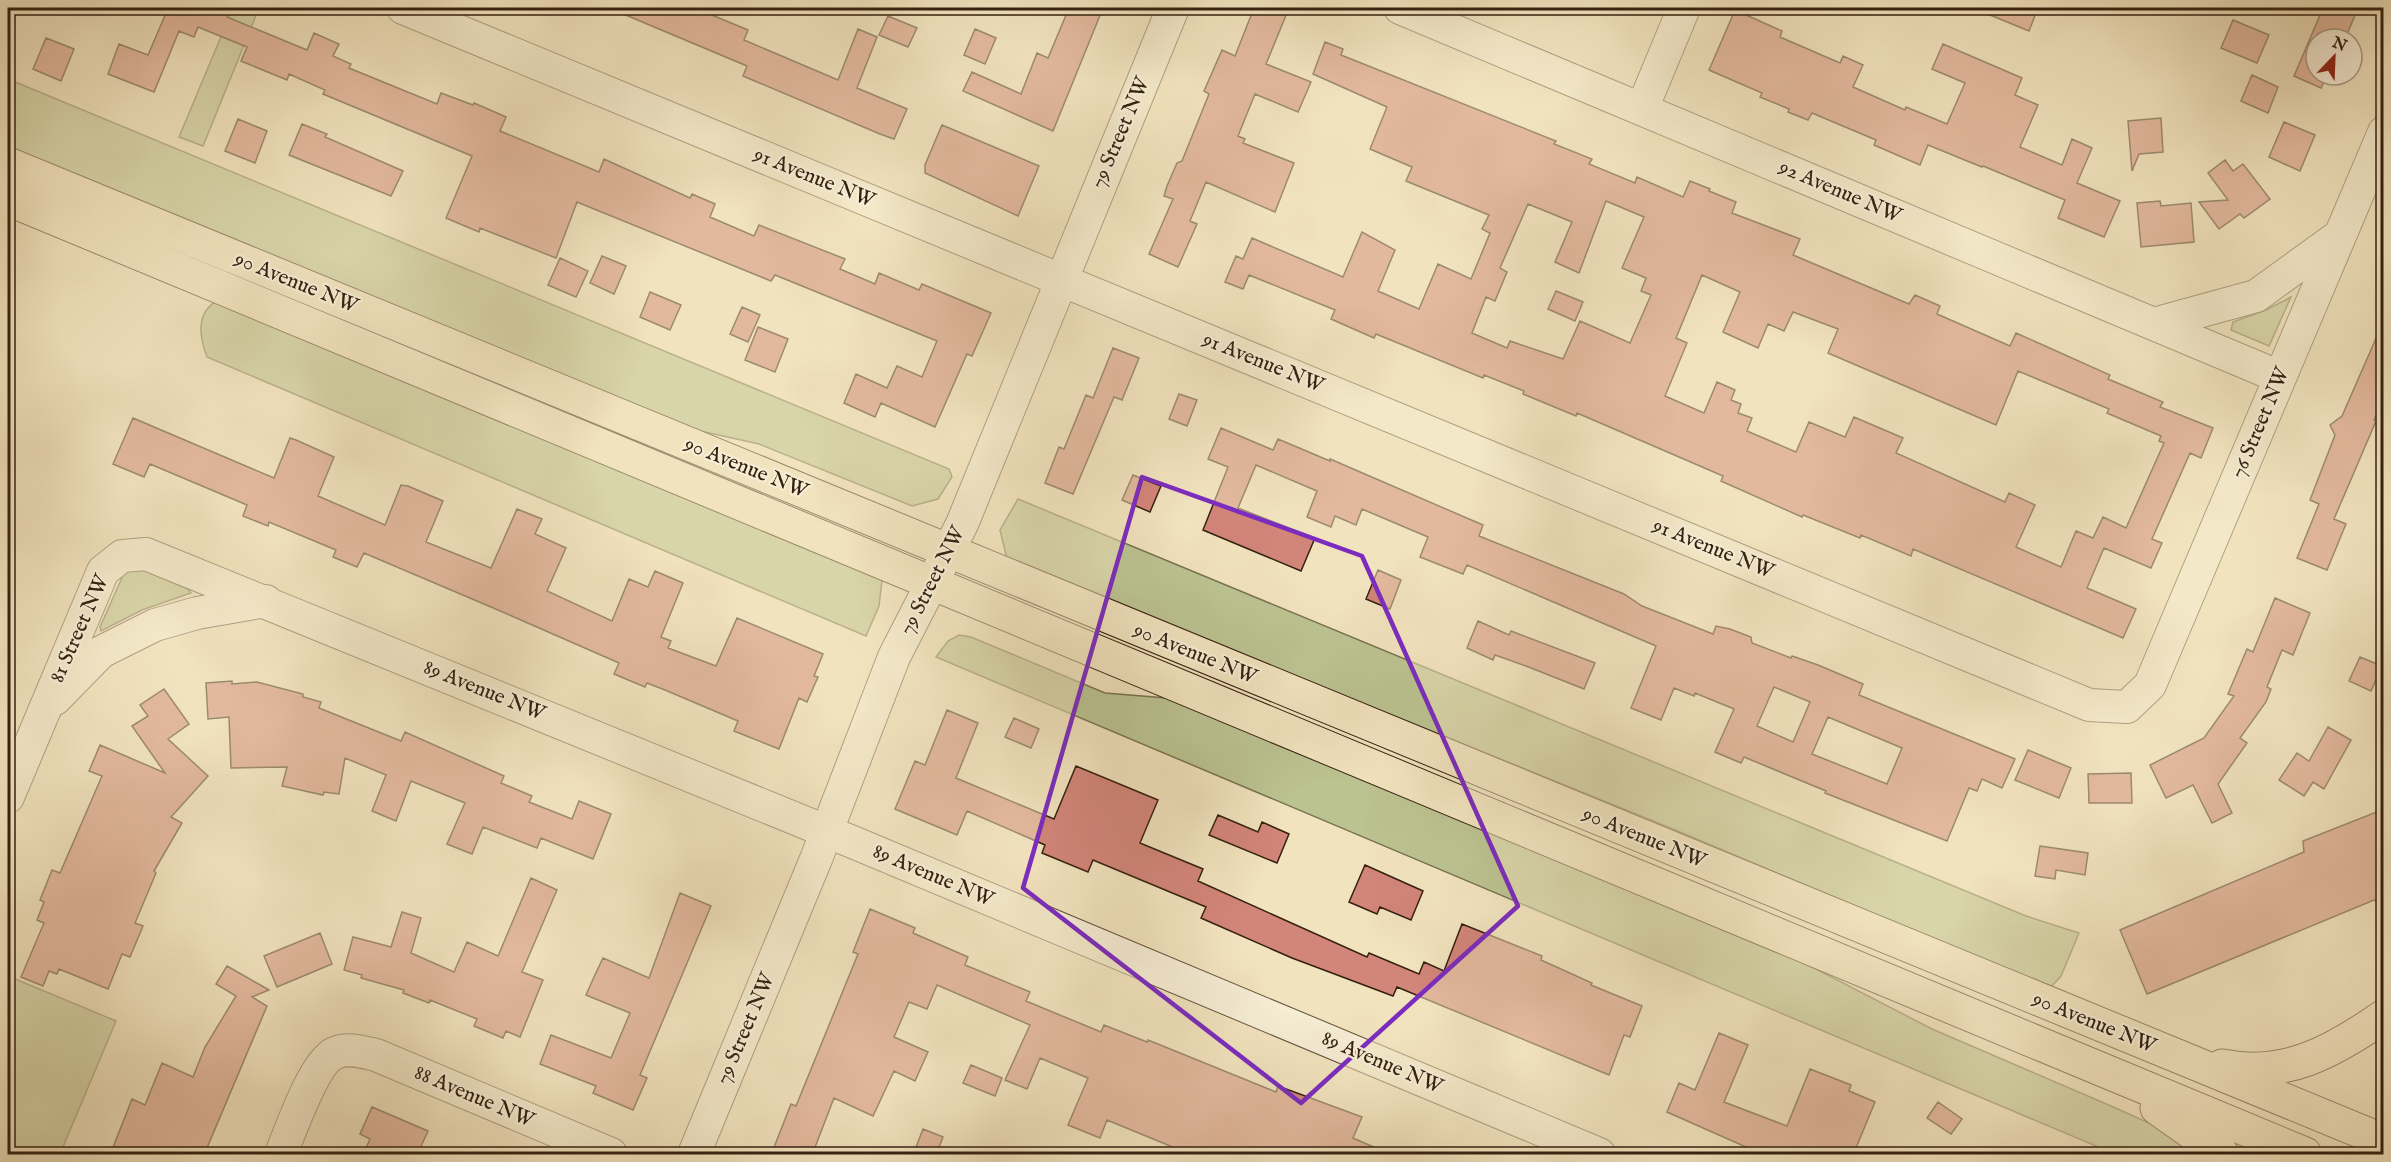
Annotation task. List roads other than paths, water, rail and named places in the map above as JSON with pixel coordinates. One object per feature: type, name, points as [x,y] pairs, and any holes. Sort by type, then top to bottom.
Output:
[{"type":"main road","name":"90 Avenue NW","points":[[8,164],[2176,1058],[2379,1139]]},
{"type":"main road","name":"90 Avenue NW","points":[[8,200],[2305,1155]]},
{"type":"main road","points":[[2176,1058],[2245,1071],[2277,1067],[2333,1050],[2384,1016]]},
{"type":"main road","points":[[2117,1078],[2222,1155]]},
{"type":"street","name":"91 Avenue NW","points":[[403,8],[2089,705],[2127,707]]},
{"type":"street","name":"79 Street NW","points":[[694,1155],[827,832],[894,657],[948,552],[983,475],[1060,279],[1173,8]]},
{"type":"street","name":"92 Avenue NW","points":[[1400,8],[2280,377]]},
{"type":"street","points":[[1641,109],[1684,8]]},
{"type":"street","name":"76 Street NW","points":[[2127,707],[2150,685],[2384,132]]},
{"type":"street","points":[[2154,324],[2256,296],[2340,236]]},
{"type":"street","name":"89 Avenue NW","points":[[122,556],[146,554],[266,601],[827,832],[1599,1155]]},
{"type":"street","name":"81 Street NW","points":[[8,797],[103,571],[122,556]]},
{"type":"street","name":"81 Street NW","points":[[45,708],[101,652],[155,625],[197,614],[266,601]]},
{"type":"street","name":"88 Avenue NW","points":[[281,1155],[308,1088],[323,1063],[334,1053],[352,1050],[376,1055],[611,1155]]}]
